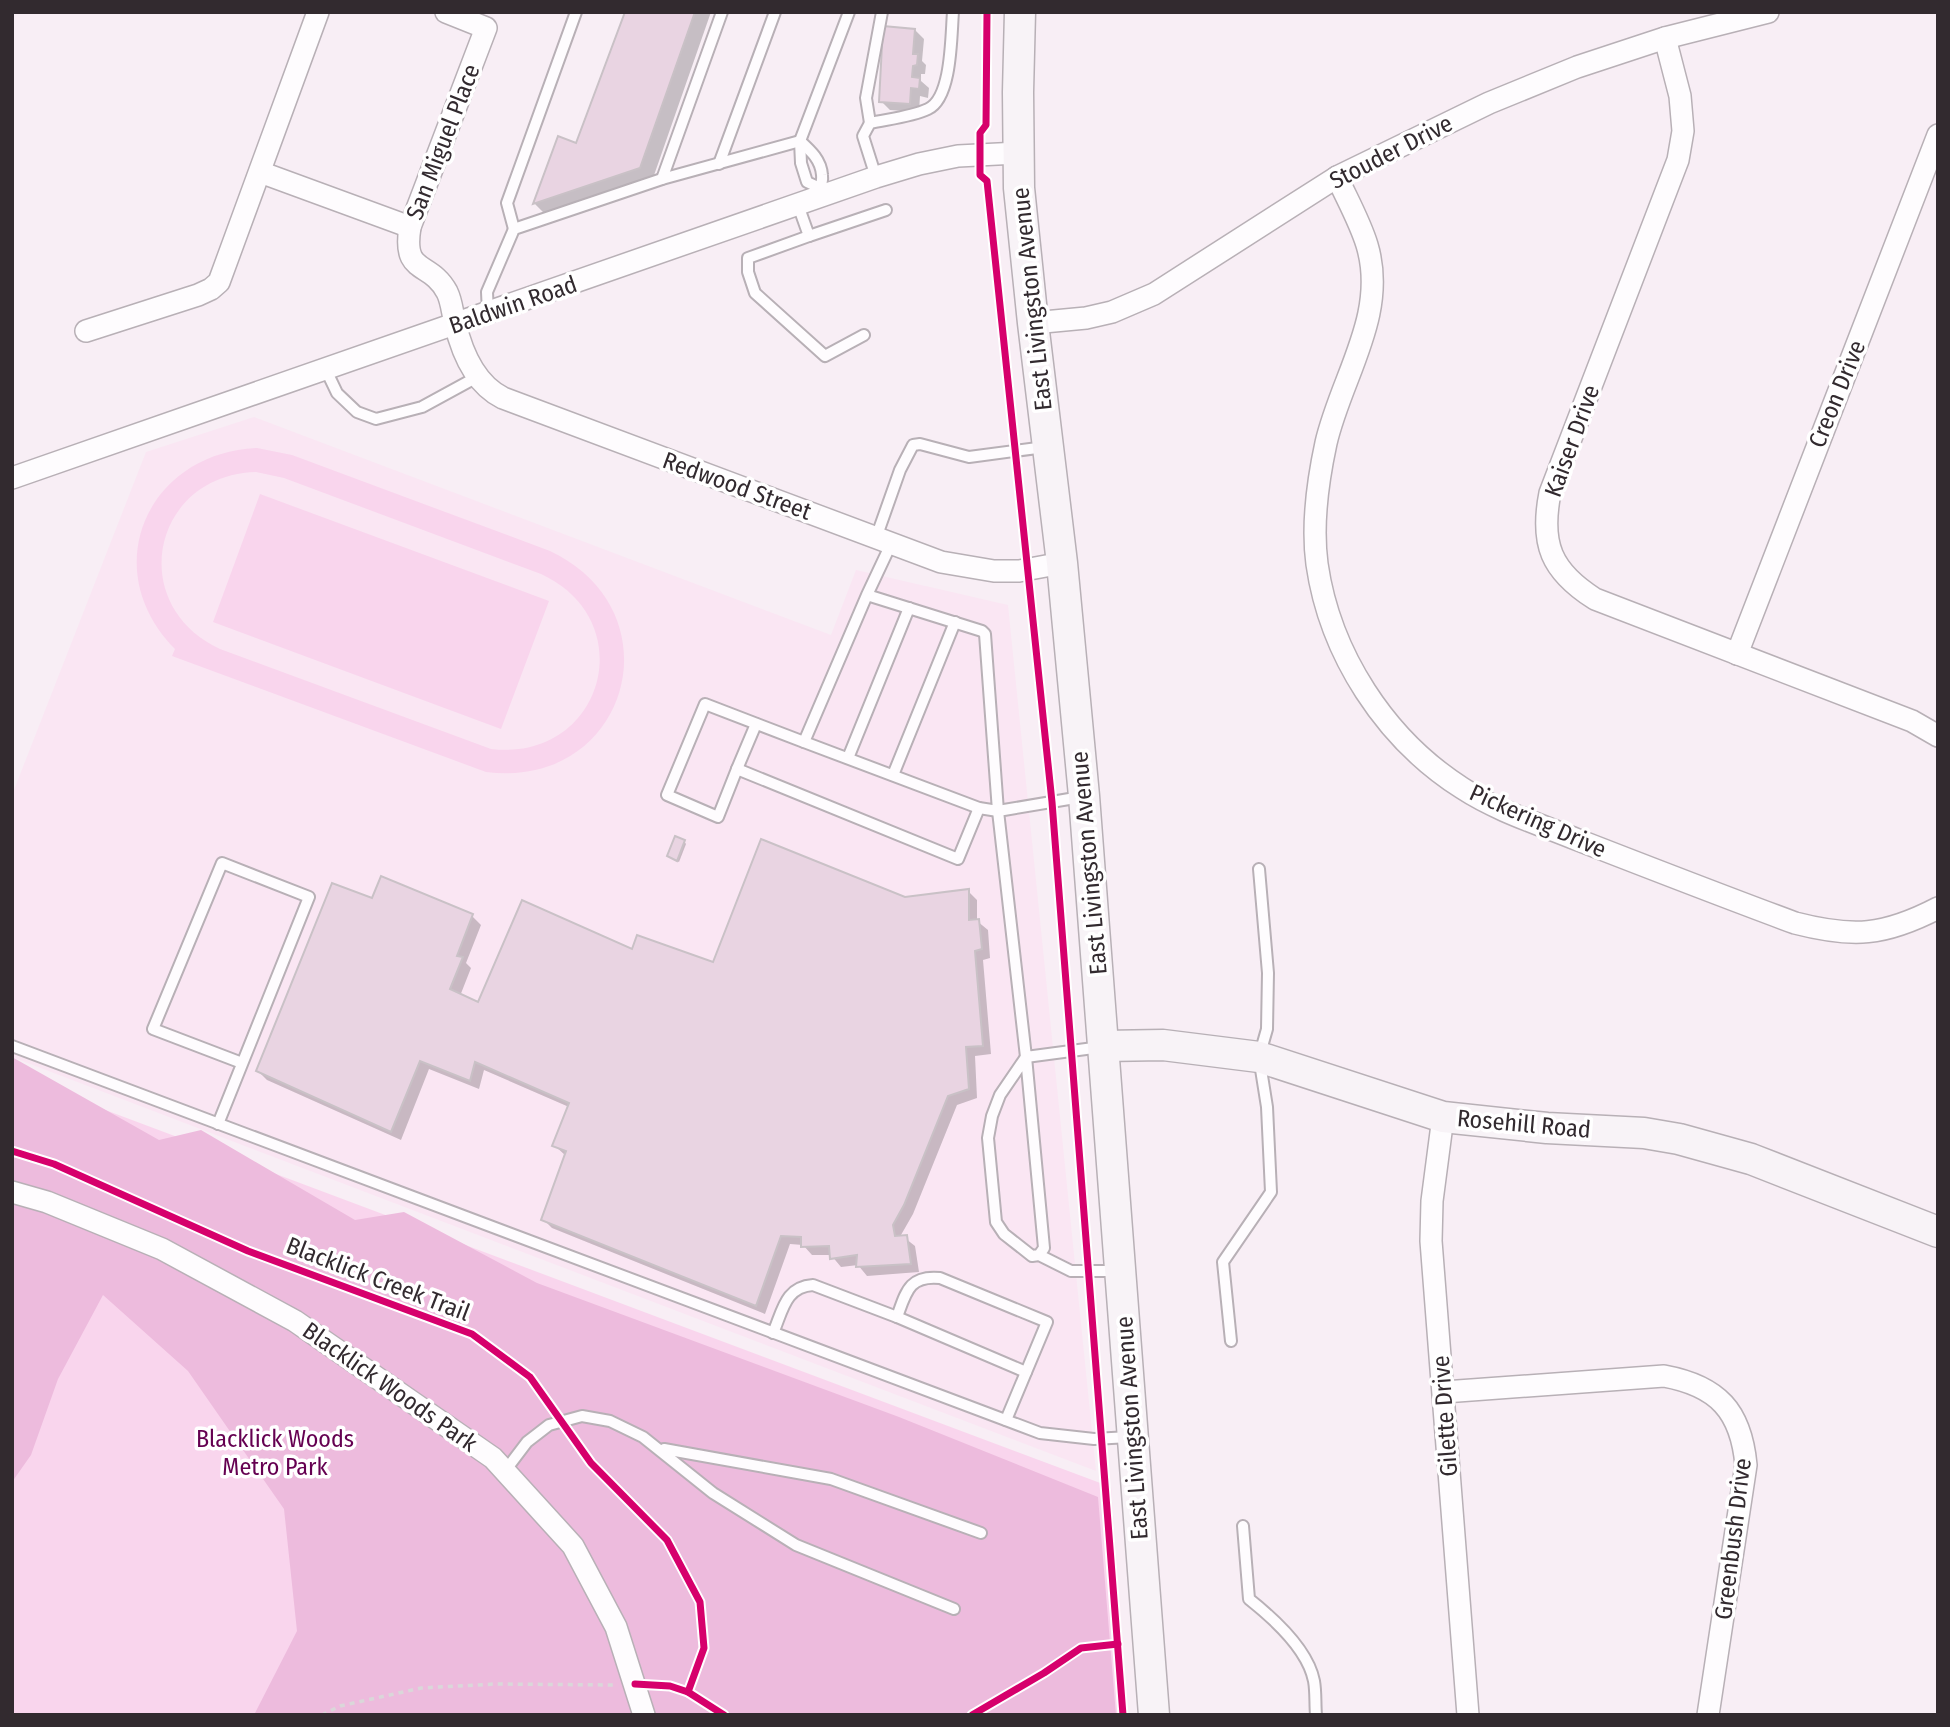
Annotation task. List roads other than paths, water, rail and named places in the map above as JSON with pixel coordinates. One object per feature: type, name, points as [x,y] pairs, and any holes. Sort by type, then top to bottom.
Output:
[{"type":"main road","name":"East Livingston Avenue","points":[[1020,12],[1019,188],[1062,562],[1084,796],[1154,1715]]},
{"type":"main road","name":"Rosehill Road","points":[[1104,1046],[1163,1045],[1259,1056],[1443,1117],[1547,1128],[1644,1133],[1715,1147],[1938,1232]]},
{"type":"street","points":[[86,331],[198,295],[219,282],[318,12]]},
{"type":"street","name":"San Miguel Place","points":[[446,12],[486,27],[410,227],[408,253],[414,262],[439,281],[446,290],[451,301],[455,325]]},
{"type":"street","name":"Stouder Drive","points":[[1033,323],[1086,318],[1112,312],[1154,294],[1337,177],[1489,103],[1577,67],[1665,38],[1768,12]]},
{"type":"street","name":"Kaiser Drive","points":[[1665,38],[1680,96],[1683,131],[1678,160],[1550,493],[1546,535],[1552,555],[1562,573],[1595,599],[1936,729]]},
{"type":"street","name":"Creon Drive","points":[[1737,654],[1938,135]]},
{"type":"street","name":"Baldwin Road","points":[[12,478],[798,205],[821,192],[958,156],[1019,153]]},
{"type":"street","points":[[260,172],[410,227]]},
{"type":"street","name":"Pickering Drive","points":[[1337,177],[1367,245],[1373,284],[1370,314],[1332,418],[1322,460],[1316,504],[1317,563],[1330,617],[1351,669],[1382,716],[1418,756],[1462,789],[1511,813],[1795,923],[1824,931],[1882,931],[1910,923],[1938,908]]},
{"type":"street","name":"Redwood Street","points":[[455,325],[477,377],[483,386],[503,398],[941,562],[994,571],[1019,571],[1062,562]]},
{"type":"street","name":"Gilette Drive","points":[[1443,1117],[1433,1191],[1431,1241],[1468,1715]]},
{"type":"street","name":"Blacklick Woods Park","points":[[12,1192],[47,1202],[162,1249],[295,1321],[493,1458],[573,1546],[616,1627],[644,1715]]},
{"type":"street","name":"Greenbush Drive","points":[[1444,1392],[1664,1376],[1687,1380],[1706,1389],[1725,1403],[1744,1441],[1746,1465],[1708,1715]]},
{"type":"lane","points":[[488,314],[487,292],[514,229],[507,203],[576,12]]},
{"type":"lane","points":[[662,180],[722,12]]},
{"type":"lane","points":[[719,164],[775,12]]},
{"type":"lane","points":[[800,141],[816,156],[823,177],[821,192],[807,182],[801,163],[800,141],[849,12]]},
{"type":"lane","points":[[876,177],[863,136],[870,123],[866,98],[882,12]]},
{"type":"lane","points":[[870,123],[930,108],[938,99],[945,86],[953,12]]},
{"type":"lane","points":[[514,229],[662,180],[800,141]]},
{"type":"lane","points":[[798,205],[809,236]]},
{"type":"lane","points":[[864,335],[825,356],[755,293],[748,272],[748,258],[886,210]]},
{"type":"lane","points":[[326,370],[337,393],[356,412],[376,419],[422,407],[477,377]]},
{"type":"lane","points":[[804,741],[867,595],[884,541],[900,470],[913,445],[920,444],[968,457],[1048,446]]},
{"type":"lane","points":[[867,595],[982,631],[986,638],[998,811],[1044,1248],[1039,1255]]},
{"type":"lane","points":[[848,758],[909,608]]},
{"type":"lane","points":[[893,775],[955,622]]},
{"type":"lane","points":[[756,724],[718,817],[667,795],[705,704],[979,808],[998,811],[1084,796]]},
{"type":"lane","points":[[737,769],[958,859],[979,808]]},
{"type":"lane","points":[[218,1124],[309,897],[222,863],[153,1029],[242,1063]]},
{"type":"lane","points":[[1231,1341],[1223,1262],[1271,1192],[1267,1107],[1259,1056],[1267,1029],[1268,973],[1259,869]]},
{"type":"lane","points":[[12,1046],[1040,1433],[1094,1439],[1132,1437]]},
{"type":"lane","points":[[1104,1046],[1026,1057],[1000,1095],[992,1116],[988,1139],[996,1222],[1004,1234],[1031,1256],[1039,1255],[1071,1271],[1120,1271]]},
{"type":"lane","points":[[897,1317],[906,1293],[916,1280],[928,1277],[940,1278],[1047,1322],[1006,1420]]},
{"type":"lane","points":[[773,1333],[789,1294],[800,1286],[813,1285],[897,1317],[1026,1372]]},
{"type":"lane","points":[[505,1471],[527,1442],[549,1425],[582,1416],[610,1421],[643,1437],[713,1493],[796,1545],[954,1609]]},
{"type":"lane","points":[[656,1447],[831,1479],[981,1533]]},
{"type":"lane","points":[[1243,1526],[1249,1599],[1275,1619],[1302,1655],[1314,1679],[1316,1715]]},
{"type":"park label","name":"Blacklick Woods Metro Park","points":[[275,1453]]}]
